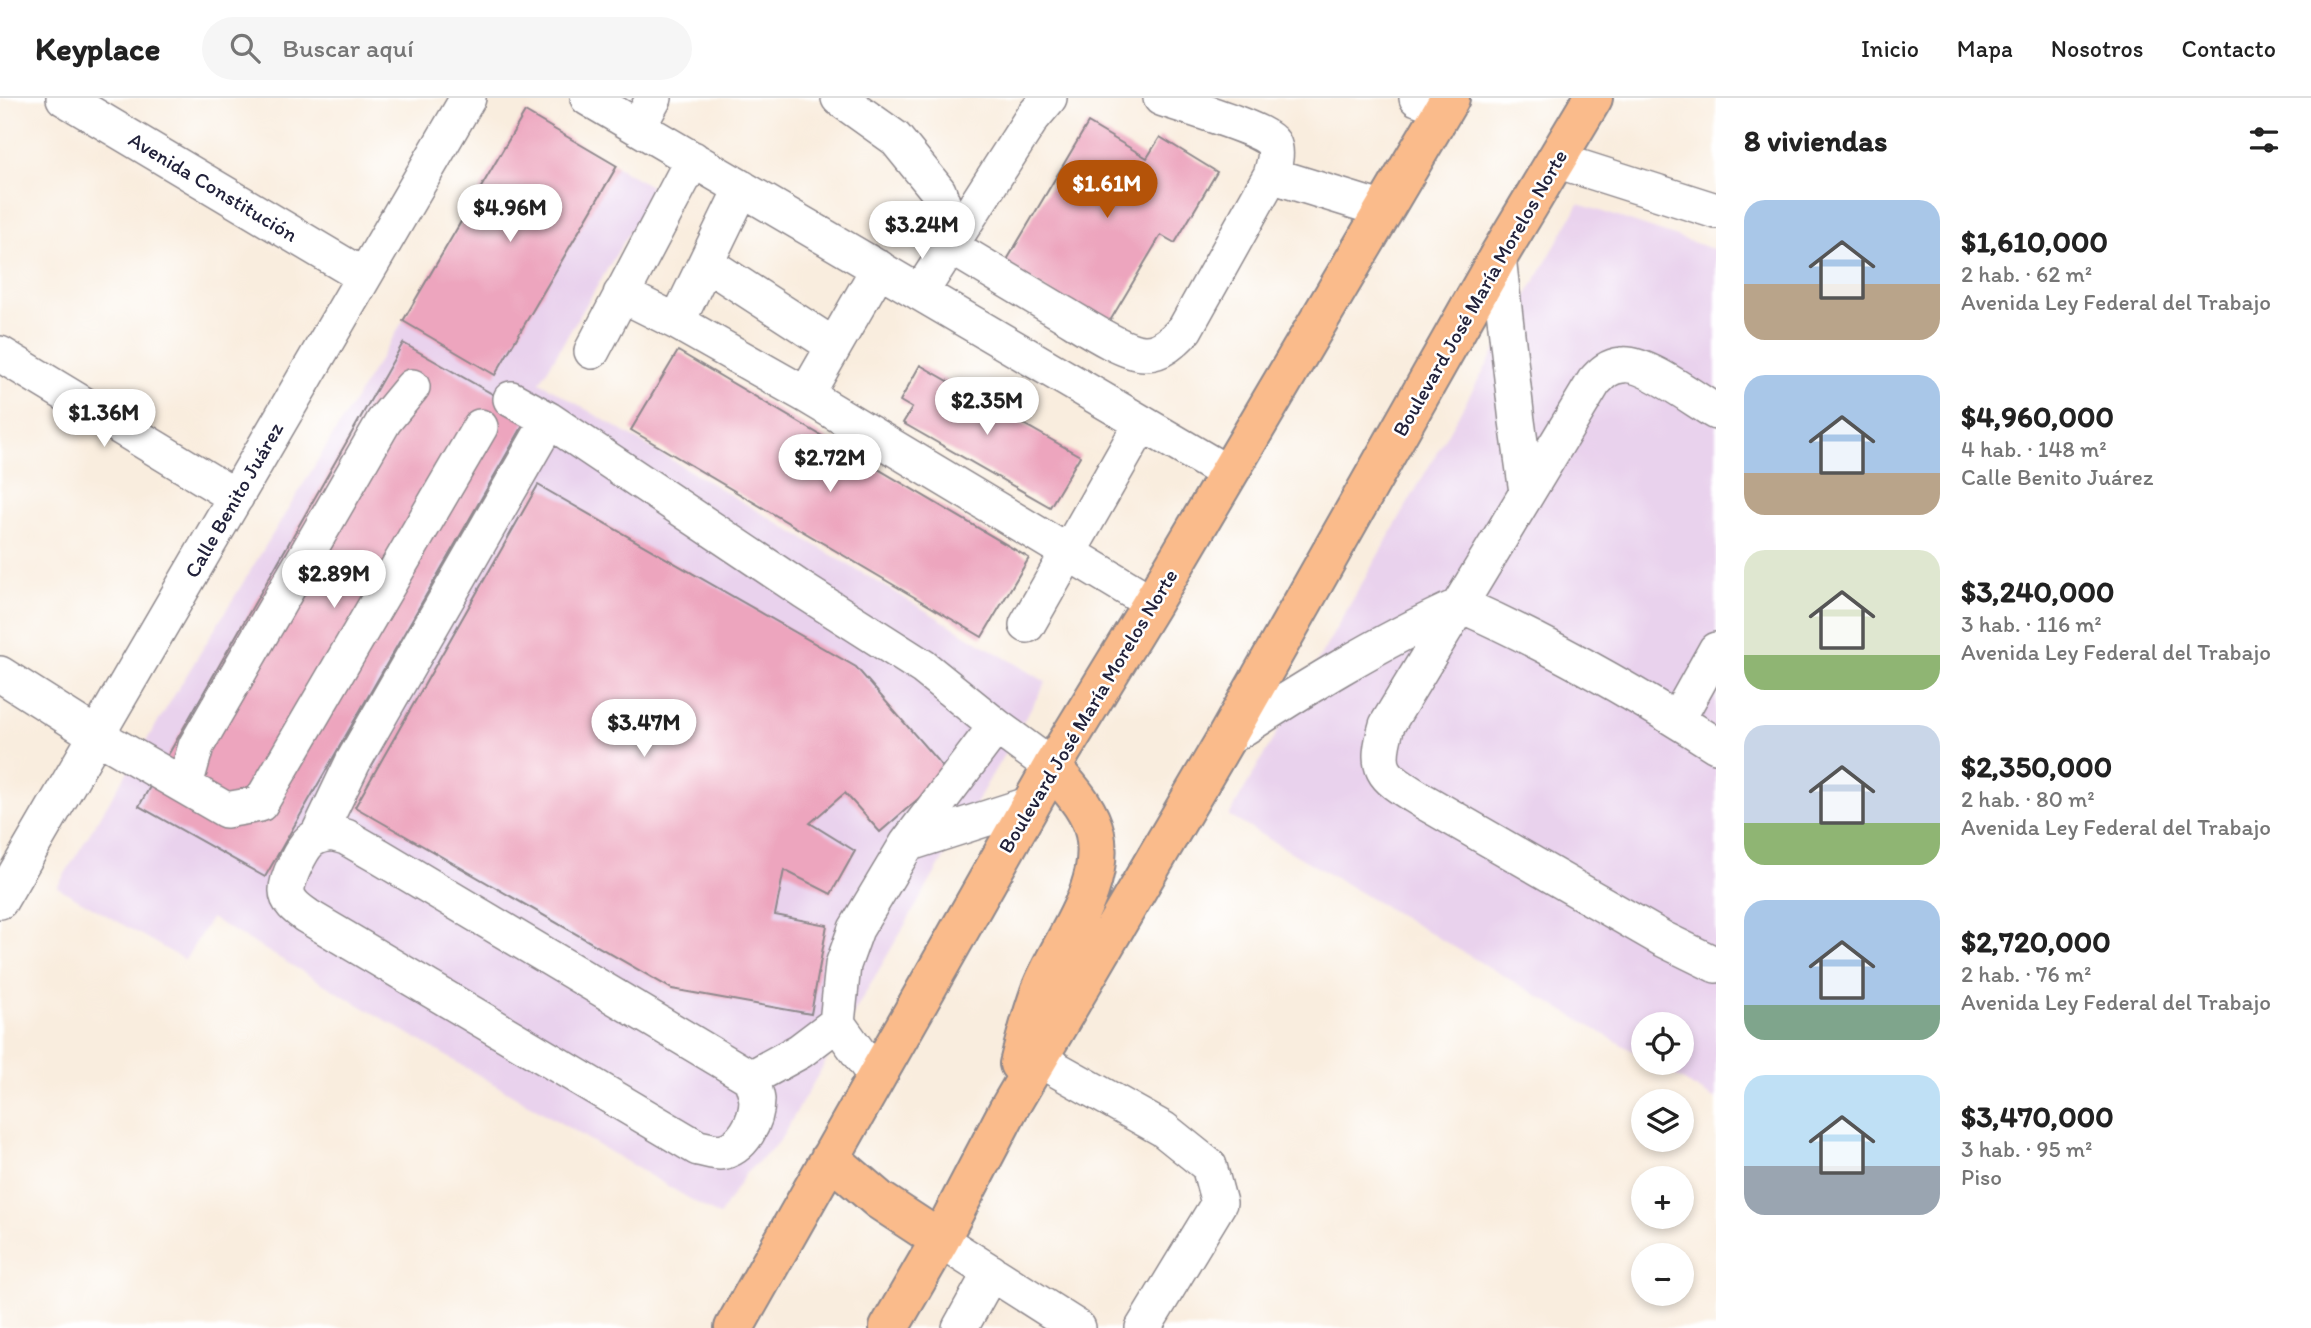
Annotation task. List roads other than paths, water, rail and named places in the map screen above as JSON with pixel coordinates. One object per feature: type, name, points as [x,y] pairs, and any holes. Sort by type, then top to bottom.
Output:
[{"type":"main road","name":"Boulevard José María Morelos Norte","points":[[889,1328],[940,1240],[1008,1110],[1225,740],[1498,257],[1593,98]]},
{"type":"main road","name":"Boulevard José María Morelos Norte","points":[[734,1328],[1052,767],[1152,604],[1384,210],[1437,101]]},
{"type":"main road","points":[[1008,1110],[1040,992],[1092,881],[1098,855],[1094,831],[1082,803],[1052,767]]},
{"type":"main road","points":[[830,1158],[879,1200],[940,1240]]},
{"type":"street","name":"Avenida Constitución","points":[[64,98],[363,276]]},
{"type":"street","name":"Calle Benito Juárez","points":[[0,901],[468,98]]},
{"type":"street","points":[[588,98],[646,112],[693,159],[1227,473]]},
{"type":"street","points":[[839,98],[895,138],[938,191],[948,219],[950,246]]},
{"type":"street","points":[[920,293],[1032,118],[1049,98]]},
{"type":"street","points":[[950,246],[1098,334],[1133,351],[1146,354],[1161,349],[1185,329],[1271,175],[1276,152],[1273,143],[1266,136],[1161,98]]},
{"type":"street","points":[[592,351],[693,159]]},
{"type":"street","points":[[1556,160],[1716,211]]},
{"type":"street","points":[[1271,175],[1384,210]]},
{"type":"street","points":[[677,322],[742,188]]},
{"type":"street","points":[[1498,257],[1527,492]]},
{"type":"street","points":[[706,263],[834,346]]},
{"type":"street","points":[[806,395],[879,268]]},
{"type":"street","points":[[621,294],[677,322],[806,395],[1152,604]]},
{"type":"street","points":[[0,354],[236,497]]},
{"type":"street","points":[[1716,412],[1644,369],[1624,364],[1606,370],[1594,382],[1387,725],[1380,767],[1401,788],[1477,834],[1663,939],[1716,965]]},
{"type":"street","points":[[185,785],[196,746],[384,421],[412,387]]},
{"type":"street","points":[[511,399],[548,420],[923,667],[1052,767]]},
{"type":"street","points":[[318,835],[353,762],[548,420]]},
{"type":"street","points":[[1027,625],[1070,554],[1142,423]]},
{"type":"street","points":[[0,674],[96,735],[226,810],[260,804],[480,427]]},
{"type":"street","points":[[1225,740],[1282,703],[1387,642],[1461,605]]},
{"type":"street","points":[[1461,605],[1553,650],[1716,745]]},
{"type":"street","points":[[1677,720],[1716,650]]},
{"type":"street","points":[[876,1077],[837,1023],[843,965],[856,929],[907,844],[996,726]]},
{"type":"street","points":[[907,844],[1031,804]]},
{"type":"street","points":[[331,833],[346,837],[751,1078],[757,1097],[756,1111],[751,1126],[736,1147],[719,1152],[698,1148],[307,916],[291,902],[286,891],[293,868],[308,842],[318,835],[331,833]]},
{"type":"street","points":[[751,1078],[800,1051],[837,1023]]},
{"type":"street","points":[[1038,1059],[1163,1129],[1209,1166],[1219,1203],[1143,1328]]},
{"type":"street","points":[[940,1240],[1078,1328]]},
{"type":"street","points":[[960,1328],[991,1272]]}]
